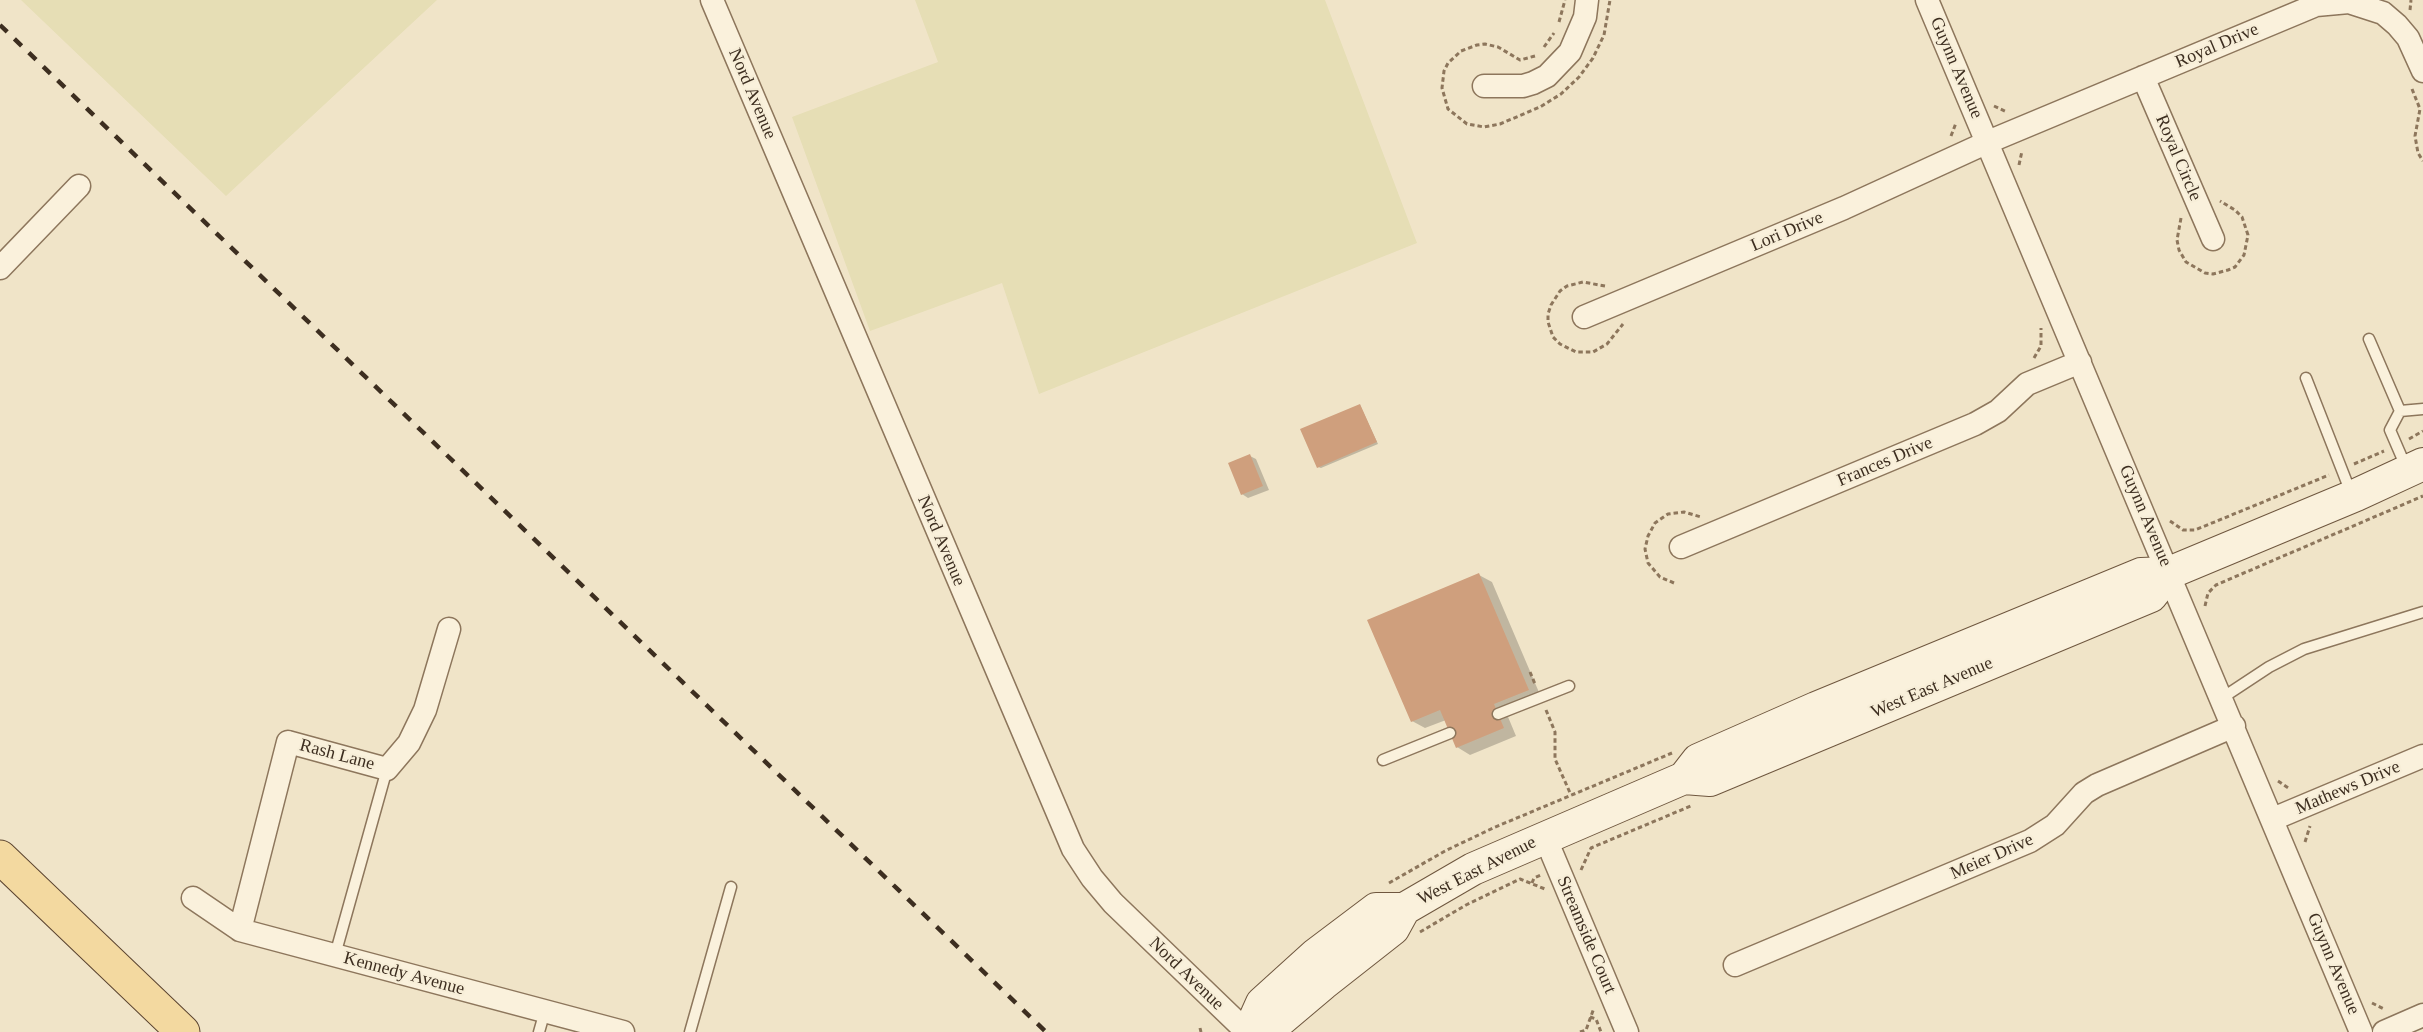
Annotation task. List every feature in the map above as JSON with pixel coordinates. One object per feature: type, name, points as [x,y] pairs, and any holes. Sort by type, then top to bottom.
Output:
[{"type":"main road","name":"West East Avenue","points":[[1250,1032],[1278,1022],[1393,929],[1401,910],[1473,869],[1687,777],[1710,780],[2151,596],[2169,573],[2415,467]]},
{"type":"main road","points":[[0,857],[183,1032]]},
{"type":"street","name":"Nord Avenue","points":[[712,0],[1073,849],[1092,878],[1113,903],[1250,1032]]},
{"type":"street","points":[[1484,86],[1516,86],[1533,83],[1552,71],[1570,52],[1578,36],[1585,17],[1587,0]]},
{"type":"street","name":"Guynn Avenue","points":[[1927,0],[2361,1032]]},
{"type":"street","name":"Royal Drive","points":[[1988,142],[2316,5],[2349,2],[2373,4],[2402,31],[2423,71]]},
{"type":"street","name":"Royal Circle","points":[[2143,77],[2213,239]]},
{"type":"street","name":"Lori Drive","points":[[1584,317],[1884,191],[1988,142]]},
{"type":"street","points":[[0,268],[79,186]]},
{"type":"street","name":"Frances Drive","points":[[1681,547],[1976,424],[1998,411],[2027,384],[2080,362]]},
{"type":"street","name":"Rash Lane","points":[[240,930],[288,742],[387,769],[409,743],[424,710],[449,629]]},
{"type":"street","name":"Meier Drive","points":[[1735,965],[2030,841],[2055,825],[2084,794],[2097,785],[2234,726]]},
{"type":"street","name":"Mathews Drive","points":[[2273,819],[2423,756]]},
{"type":"street","name":"Streamside Court","points":[[1545,837],[1627,1032]]},
{"type":"street","name":"Kennedy Avenue","points":[[194,898],[240,930],[335,955],[542,1021],[623,1032]]},
{"type":"street","points":[[2384,1032],[2423,1016]]},
{"type":"lane","points":[[2369,339],[2400,411]]},
{"type":"lane","points":[[2306,378],[2352,496]]},
{"type":"lane","points":[[2400,411],[2423,409]]},
{"type":"lane","points":[[2400,411],[2390,430],[2415,467]]},
{"type":"lane","points":[[2222,698],[2269,667],[2304,649],[2423,612]]},
{"type":"lane","points":[[1498,714],[1569,686]]},
{"type":"lane","points":[[1383,760],[1449,733]]},
{"type":"lane","points":[[335,955],[387,769]]},
{"type":"lane","points":[[690,1032],[731,887]]},
{"type":"path","points":[[1991,102],[1998,109],[2014,112]]},
{"type":"path","points":[[1949,138],[1955,129],[1956,118]]},
{"type":"path","points":[[1609,287],[1583,282],[1567,286],[1560,291],[1548,314],[1550,330],[1560,344],[1576,352],[1584,353],[1602,348],[1624,322]]},
{"type":"path","points":[[2031,361],[2041,346],[2040,322]]},
{"type":"path","points":[[1674,583],[1660,577],[1648,563],[1645,549],[1651,529],[1661,518],[1677,512],[1706,517]]},
{"type":"path","points":[[1530,672],[1555,732],[1555,759],[1571,795]]},
{"type":"path","points":[[1401,910],[1470,839],[1571,795],[1687,777]]},
{"type":"path","points":[[1580,872],[1591,848],[1687,777]]},
{"type":"path","points":[[2305,847],[2307,830],[2315,821]]},
{"type":"path","points":[[1401,910],[1466,905],[1520,879],[1545,888],[1549,899]]},
{"type":"path","points":[[2370,1000],[2378,1007],[2390,1010]]},
{"type":"path","points":[[1580,1032],[1586,1030],[1595,1004]]},
{"type":"path","points":[[1590,1017],[1596,1019],[1601,1032]]},
{"type":"shaded area","points":[[21,0],[437,0],[226,196]]},
{"type":"shaded area","points":[[915,0],[1325,0],[1417,243],[1039,394],[1002,283],[870,331],[792,117],[938,62]]},
{"type":"building","points":[[1360,404],[1377,442],[1317,468],[1300,429]]},
{"type":"building","points":[[1250,454],[1263,486],[1241,495],[1228,463]]},
{"type":"building","points":[[1479,573],[1529,690],[1494,704],[1504,728],[1456,748],[1440,710],[1411,722],[1367,620]]},
{"type":"railway","points":[[0,25],[1046,1032]]}]
